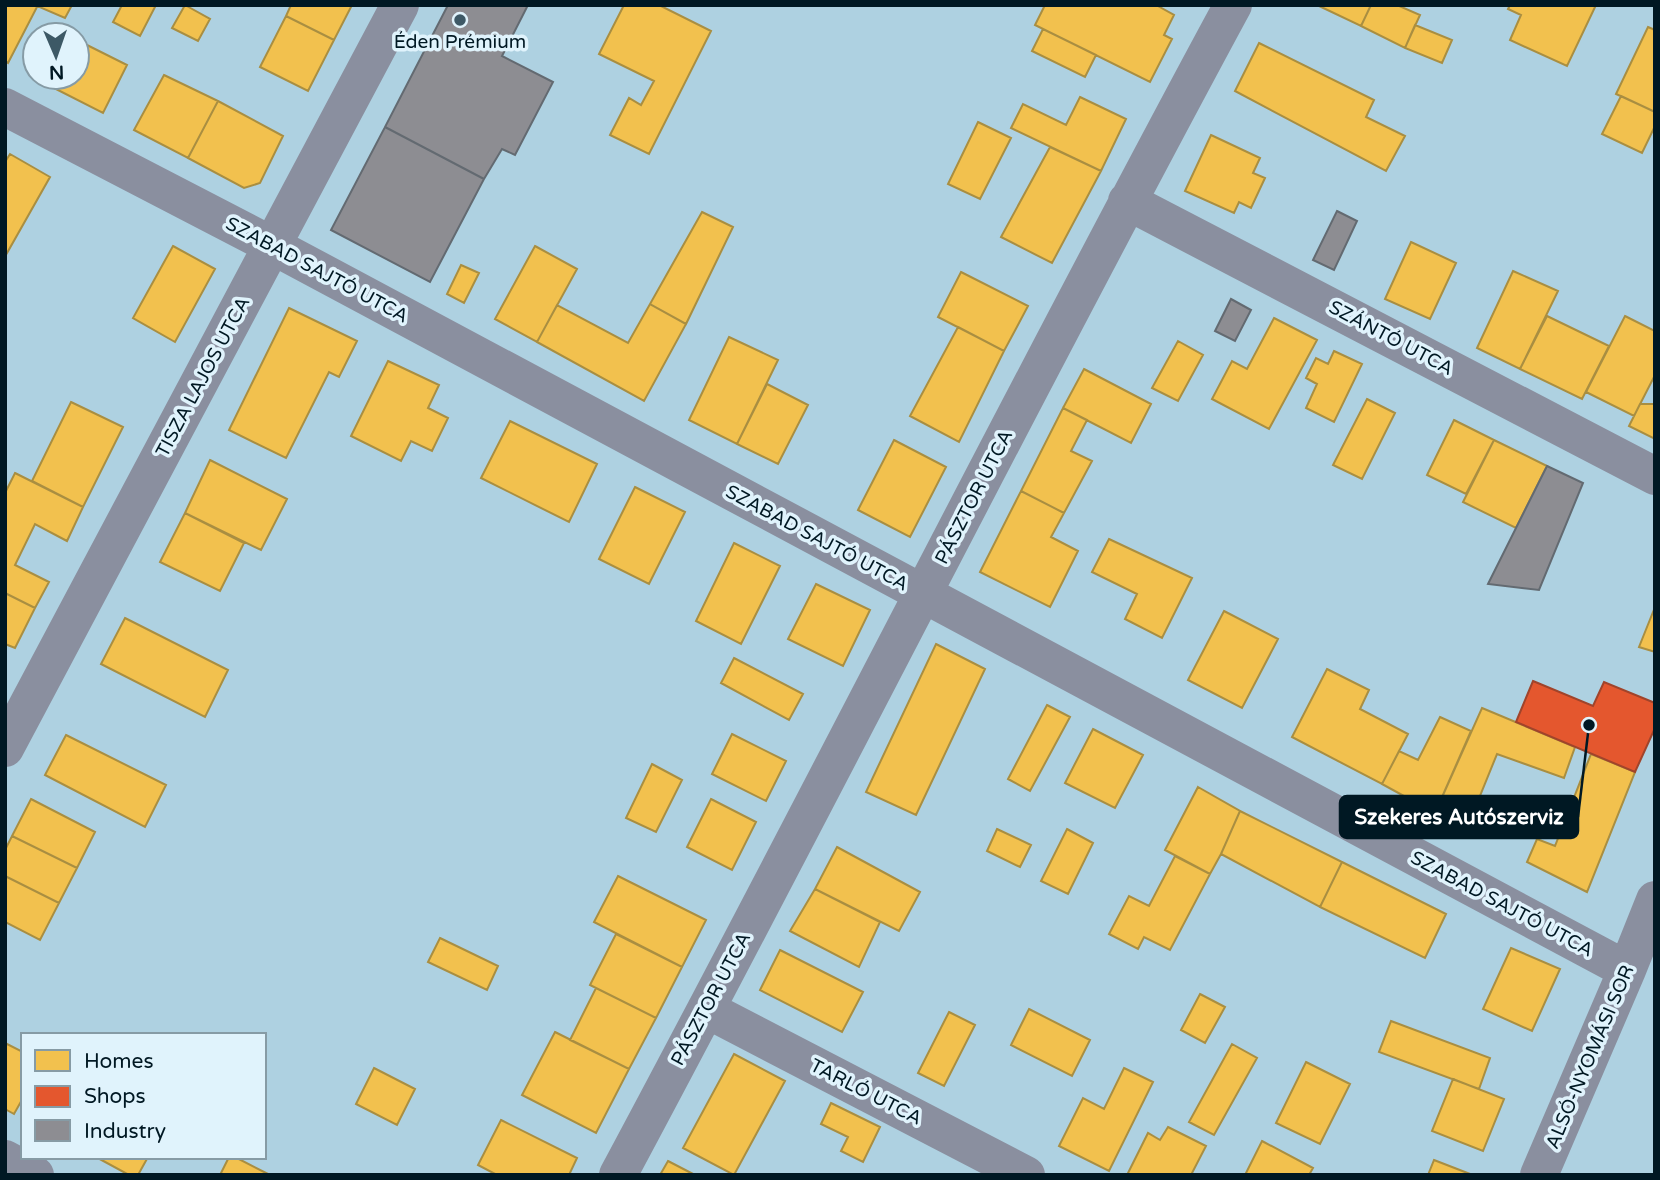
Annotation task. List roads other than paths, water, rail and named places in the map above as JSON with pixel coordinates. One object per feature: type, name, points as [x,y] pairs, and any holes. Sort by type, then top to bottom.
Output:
[{"type":"street","name":"TISZA LAJOS UTCA","points":[[5,748],[400,5]]},
{"type":"street","name":"PÁSZTOR UTCA","points":[[618,1175],[1127,201],[1233,5]]},
{"type":"street","name":"SZABAD SAJTÓ UTCA","points":[[5,107],[273,246],[1627,970]]},
{"type":"street","name":"SZÁNTÓ UTCA","points":[[1127,201],[1655,476]]},
{"type":"street","name":"ALSÓ-NYOMÁSI SOR","points":[[1539,1175],[1655,900]]},
{"type":"street","name":"TARLÓ UTCA","points":[[706,1009],[1026,1175]]},
{"type":"street","points":[[5,1159],[35,1175]]},
{"type":"place","name":"Éden Prémium","points":[[460,20]]},
{"type":"place","name":"Szekeres Autószerviz","points":[[1589,725]]}]
